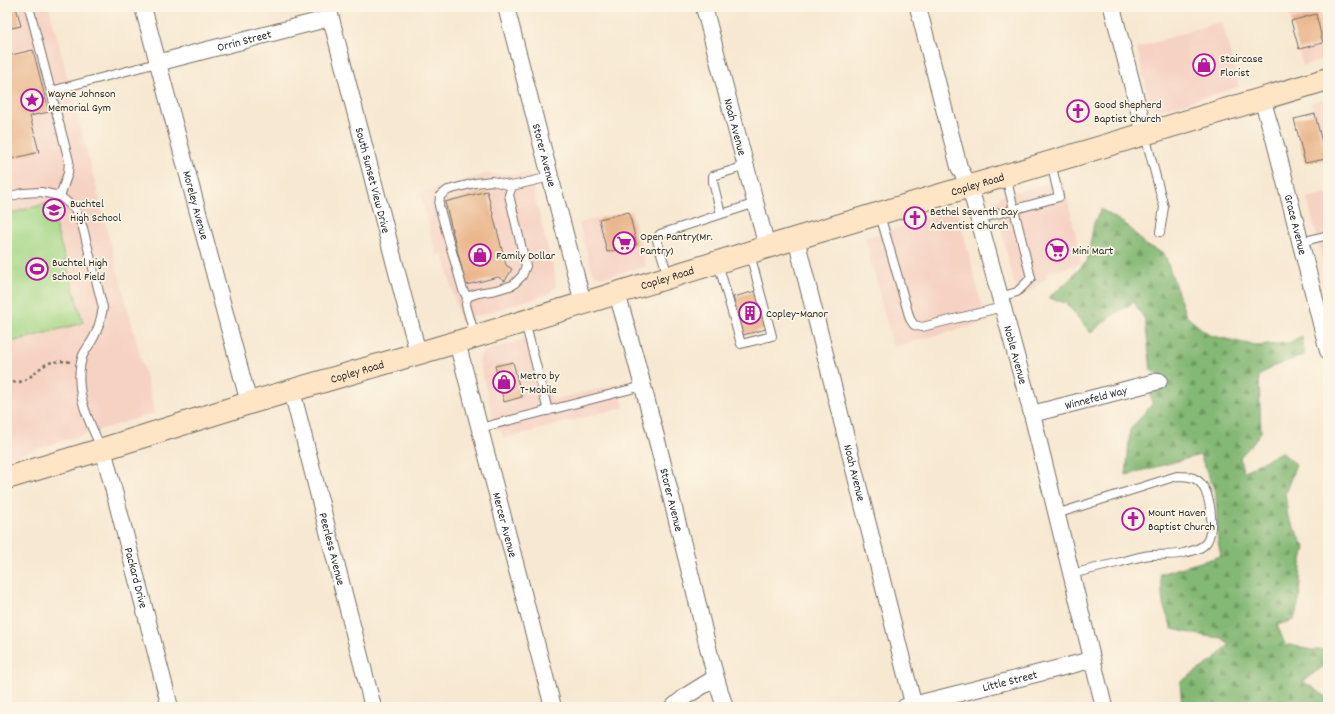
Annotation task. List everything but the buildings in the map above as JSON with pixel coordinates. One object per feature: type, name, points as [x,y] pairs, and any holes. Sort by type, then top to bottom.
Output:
[{"type":"main road","name":"Copley Road","points":[[7,478],[249,403],[617,294],[718,262],[1328,79]]},
{"type":"street","name":"Moreley Avenue","points":[[143,7],[249,403]]},
{"type":"street","name":"Storer Avenue","points":[[506,7],[583,303]]},
{"type":"street","name":"Noah Avenue","points":[[704,7],[756,203],[758,250]]},
{"type":"street","name":"Noble Avenue","points":[[918,7],[959,167],[970,187],[1032,414],[1091,660],[1104,707]]},
{"type":"street","points":[[1112,7],[1144,134]]},
{"type":"street","name":"Orrin Street","points":[[157,63],[329,13]]},
{"type":"street","name":"South Sunset View Drive","points":[[329,13],[418,353]]},
{"type":"street","name":"Grace Avenue","points":[[1262,99],[1275,142],[1328,351]]},
{"type":"street","name":"Noah Avenue","points":[[796,239],[911,706]]},
{"type":"street","name":"Storer Avenue","points":[[617,294],[634,349],[715,678],[725,707]]},
{"type":"street","name":"Mercer Avenue","points":[[466,339],[480,428],[553,707]]},
{"type":"street","name":"Winnefeld Way","points":[[1032,414],[1159,381]]},
{"type":"street","name":"Peerless Avenue","points":[[292,391],[373,707]]},
{"type":"street","name":"Packard Drive","points":[[103,449],[170,707]]},
{"type":"street","name":"Little Street","points":[[911,706],[1091,660]]},
{"type":"street","points":[[673,707],[686,696],[715,678]]},
{"type":"lane","points":[[29,7],[69,161],[68,174],[60,196]]},
{"type":"lane","points":[[51,91],[157,63]]},
{"type":"lane","points":[[1144,134],[1164,207],[1160,232]]},
{"type":"lane","points":[[979,219],[1059,196],[1051,162]]},
{"type":"lane","points":[[721,214],[712,182],[713,176],[746,166]]},
{"type":"lane","points":[[880,214],[910,319],[914,325],[922,326],[1002,302],[1017,292],[1031,278],[1006,176]]},
{"type":"lane","points":[[466,339],[467,297],[463,290],[439,206],[440,196],[448,190],[475,183],[492,181],[512,186],[550,177]]},
{"type":"lane","points":[[467,297],[513,285],[522,276],[526,266],[509,195],[512,186]]},
{"type":"lane","points":[[7,197],[23,193],[41,192],[60,196],[75,209],[83,228],[103,308],[95,336],[84,354],[81,363],[80,388],[91,427],[103,449]]},
{"type":"lane","points":[[668,278],[657,240],[660,234],[756,203]]},
{"type":"lane","points":[[1301,242],[1328,235]]},
{"type":"lane","points":[[718,262],[741,344],[772,336],[758,250]]},
{"type":"lane","points":[[524,321],[548,411]]},
{"type":"lane","points":[[480,428],[643,386]]},
{"type":"lane","points":[[1056,514],[1177,476],[1187,476],[1198,480],[1204,489],[1211,508],[1212,523],[1210,533],[1207,542],[1200,548],[1174,555],[1151,555],[1071,574]]},
{"type":"path","points":[[7,381],[15,383],[23,382],[50,363],[68,361],[81,363]]},
{"type":"shaded area","name":"Buchtel High School","points":[[7,7],[49,7],[155,413],[7,458]]},
{"type":"shaded area","points":[[1288,7],[1319,7],[1328,42],[1328,58],[1303,66]]},
{"type":"shaded area","points":[[1222,22],[1239,87],[1157,111],[1151,108],[1137,48]]},
{"type":"shaded area","points":[[1328,97],[1328,169],[1311,103]]},
{"type":"shaded area","points":[[486,174],[529,174],[555,276],[556,287],[546,295],[460,321],[443,253],[436,255],[420,193]]},
{"type":"shaded area","points":[[1063,179],[1082,263],[1046,273],[1047,278],[1018,300],[995,204],[999,197]]},
{"type":"shaded area","points":[[1328,193],[1328,255],[1322,257],[1307,198]]},
{"type":"shaded area","points":[[632,210],[646,266],[605,277],[596,276],[592,272],[579,223]]},
{"type":"shaded area","points":[[954,211],[959,216],[986,322],[893,347],[865,238]]},
{"type":"shaded area","points":[[531,337],[552,400],[619,384],[624,407],[503,439],[501,430],[497,431],[479,361],[480,357],[483,352]]},
{"type":"green space","name":"Buchtel High School Field","points":[[49,203],[83,323],[7,343],[7,214]]},
{"type":"green space","points":[[1101,209],[1128,226],[1145,245],[1164,253],[1186,316],[1209,335],[1257,346],[1289,343],[1302,336],[1304,355],[1272,367],[1259,376],[1261,432],[1240,457],[1243,472],[1281,452],[1296,464],[1285,494],[1288,517],[1305,547],[1301,565],[1299,601],[1294,620],[1277,625],[1285,644],[1313,650],[1328,649],[1328,663],[1303,681],[1328,698],[1328,707],[1182,707],[1180,682],[1214,660],[1229,645],[1222,638],[1172,629],[1163,604],[1160,574],[1221,556],[1218,542],[1216,494],[1200,455],[1126,475],[1130,430],[1152,404],[1150,392],[1167,386],[1160,377],[1151,370],[1145,320],[1134,302],[1111,316],[1091,333],[1066,303],[1048,298],[1066,283],[1087,261],[1094,223]]},
{"type":"place","name":"Staircase Florist","points":[[1204,65]]},
{"type":"place","name":"Wayne Johnson Memorial Gym","points":[[32,100]]},
{"type":"place","name":"Good Shepherd Baptist Church","points":[[1078,111]]},
{"type":"place","name":"Buchtel High School","points":[[54,210]]},
{"type":"place","name":"Bethel Seventh Day Adventist Church","points":[[915,218]]},
{"type":"place","name":"Open Pantry(Mr. Pantry)","points":[[624,243]]},
{"type":"place","name":"Mini Mart","points":[[1057,250]]},
{"type":"place","name":"Family Dollar","points":[[480,255]]},
{"type":"place","name":"Buchtel High School Field","points":[[37,269]]},
{"type":"place","name":"Copley-Manor","points":[[750,313]]},
{"type":"place","name":"Metro by T-Mobile","points":[[504,382]]},
{"type":"place","name":"Mount Haven Baptist Church","points":[[1133,519]]}]
